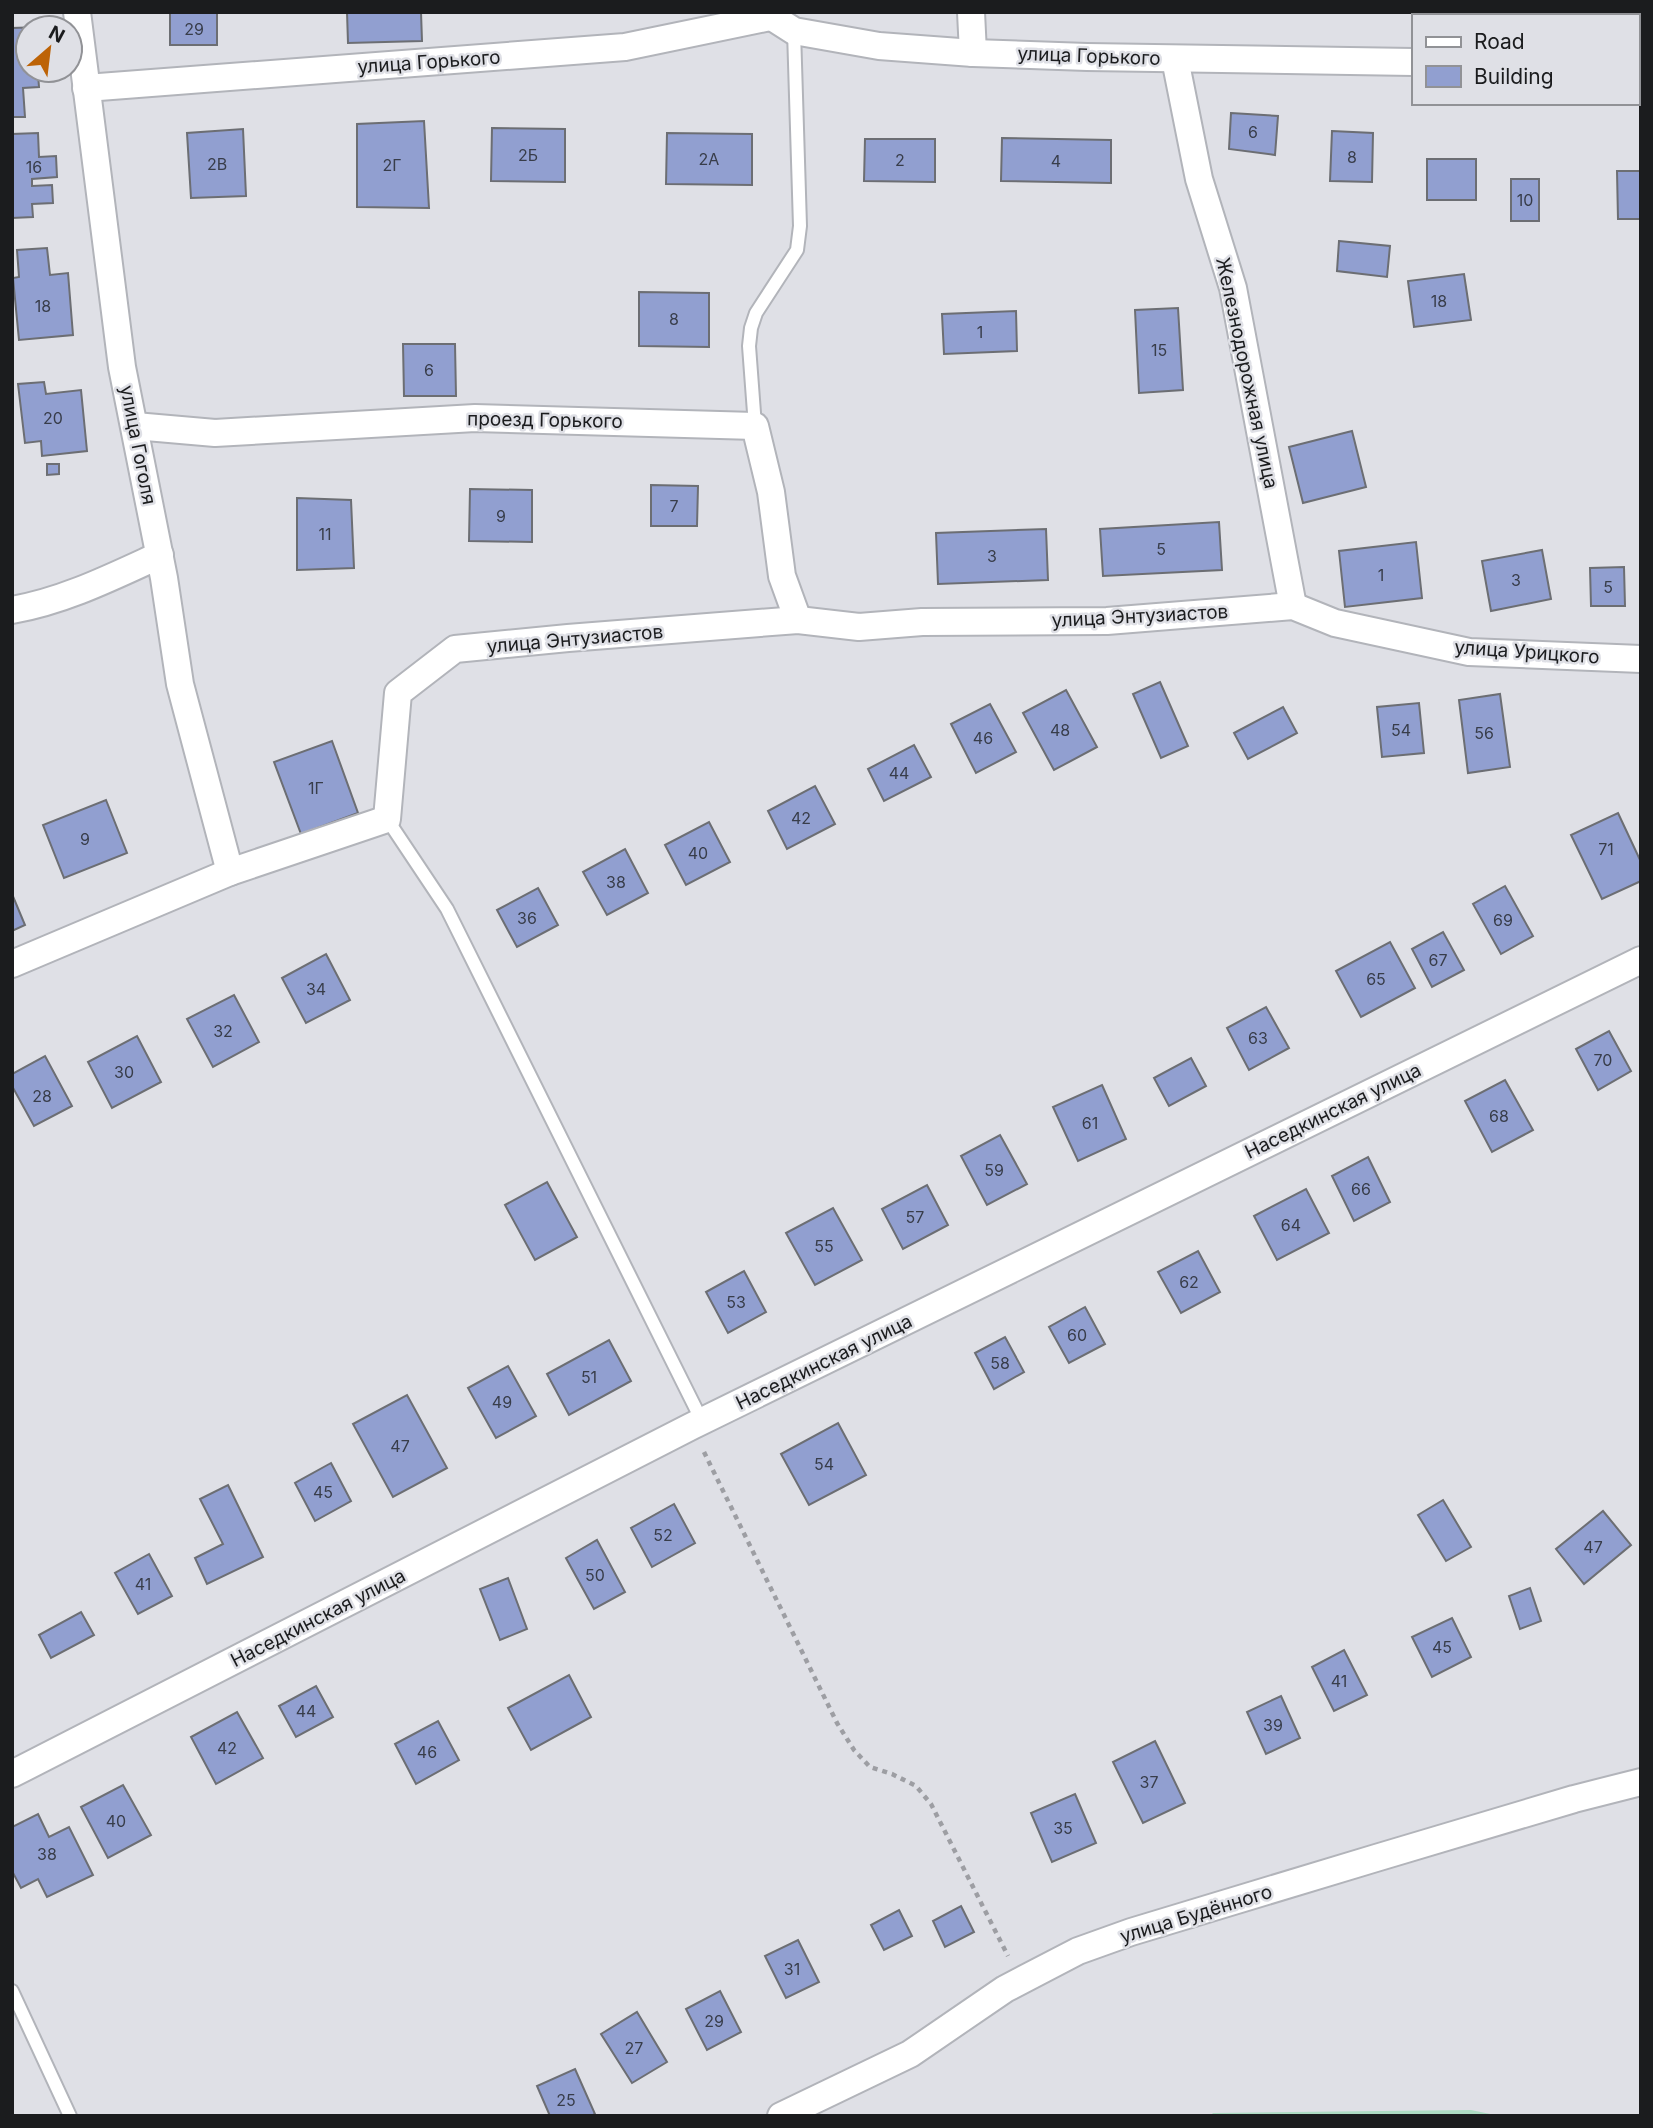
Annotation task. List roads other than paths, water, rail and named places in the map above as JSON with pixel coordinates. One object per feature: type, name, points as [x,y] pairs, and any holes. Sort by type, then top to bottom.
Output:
[{"type":"street","name":"улица Гоголя","points":[[77,12],[122,367],[160,555],[180,684],[230,872]]},
{"type":"street","points":[[971,12],[973,53]]},
{"type":"street","name":"улица Горького","points":[[86,88],[625,47],[767,15],[794,31],[878,46],[973,53],[1412,62]]},
{"type":"street","name":"Железнодорожная улица","points":[[1175,59],[1199,179],[1233,288],[1293,606]]},
{"type":"street","name":"проезд Горького","points":[[135,426],[215,433],[475,418],[755,425]]},
{"type":"street","points":[[755,425],[771,492],[782,576],[798,620]]},
{"type":"street","points":[[12,610],[30,607],[101,583],[160,555]]},
{"type":"street","name":"улица Энтузиастов","points":[[387,818],[398,693],[455,649],[798,620],[859,627],[922,622],[1107,621],[1293,606]]},
{"type":"street","name":"улица Урицкого","points":[[1293,606],[1335,623],[1469,652],[1641,659]]},
{"type":"street","points":[[12,964],[230,872],[387,818]]},
{"type":"street","name":"Наседкинская улица","points":[[12,1774],[697,1424],[1641,960]]},
{"type":"street","name":"улица Будённого","points":[[781,2116],[909,2054],[1005,1989],[1078,1951],[1561,1803],[1641,1782]]},
{"type":"lane","points":[[755,425],[749,346],[751,328],[755,313],[797,250],[800,226],[794,31]]},
{"type":"lane","points":[[387,818],[447,909],[697,1424]]},
{"type":"lane","points":[[12,1991],[70,2116]]}]
